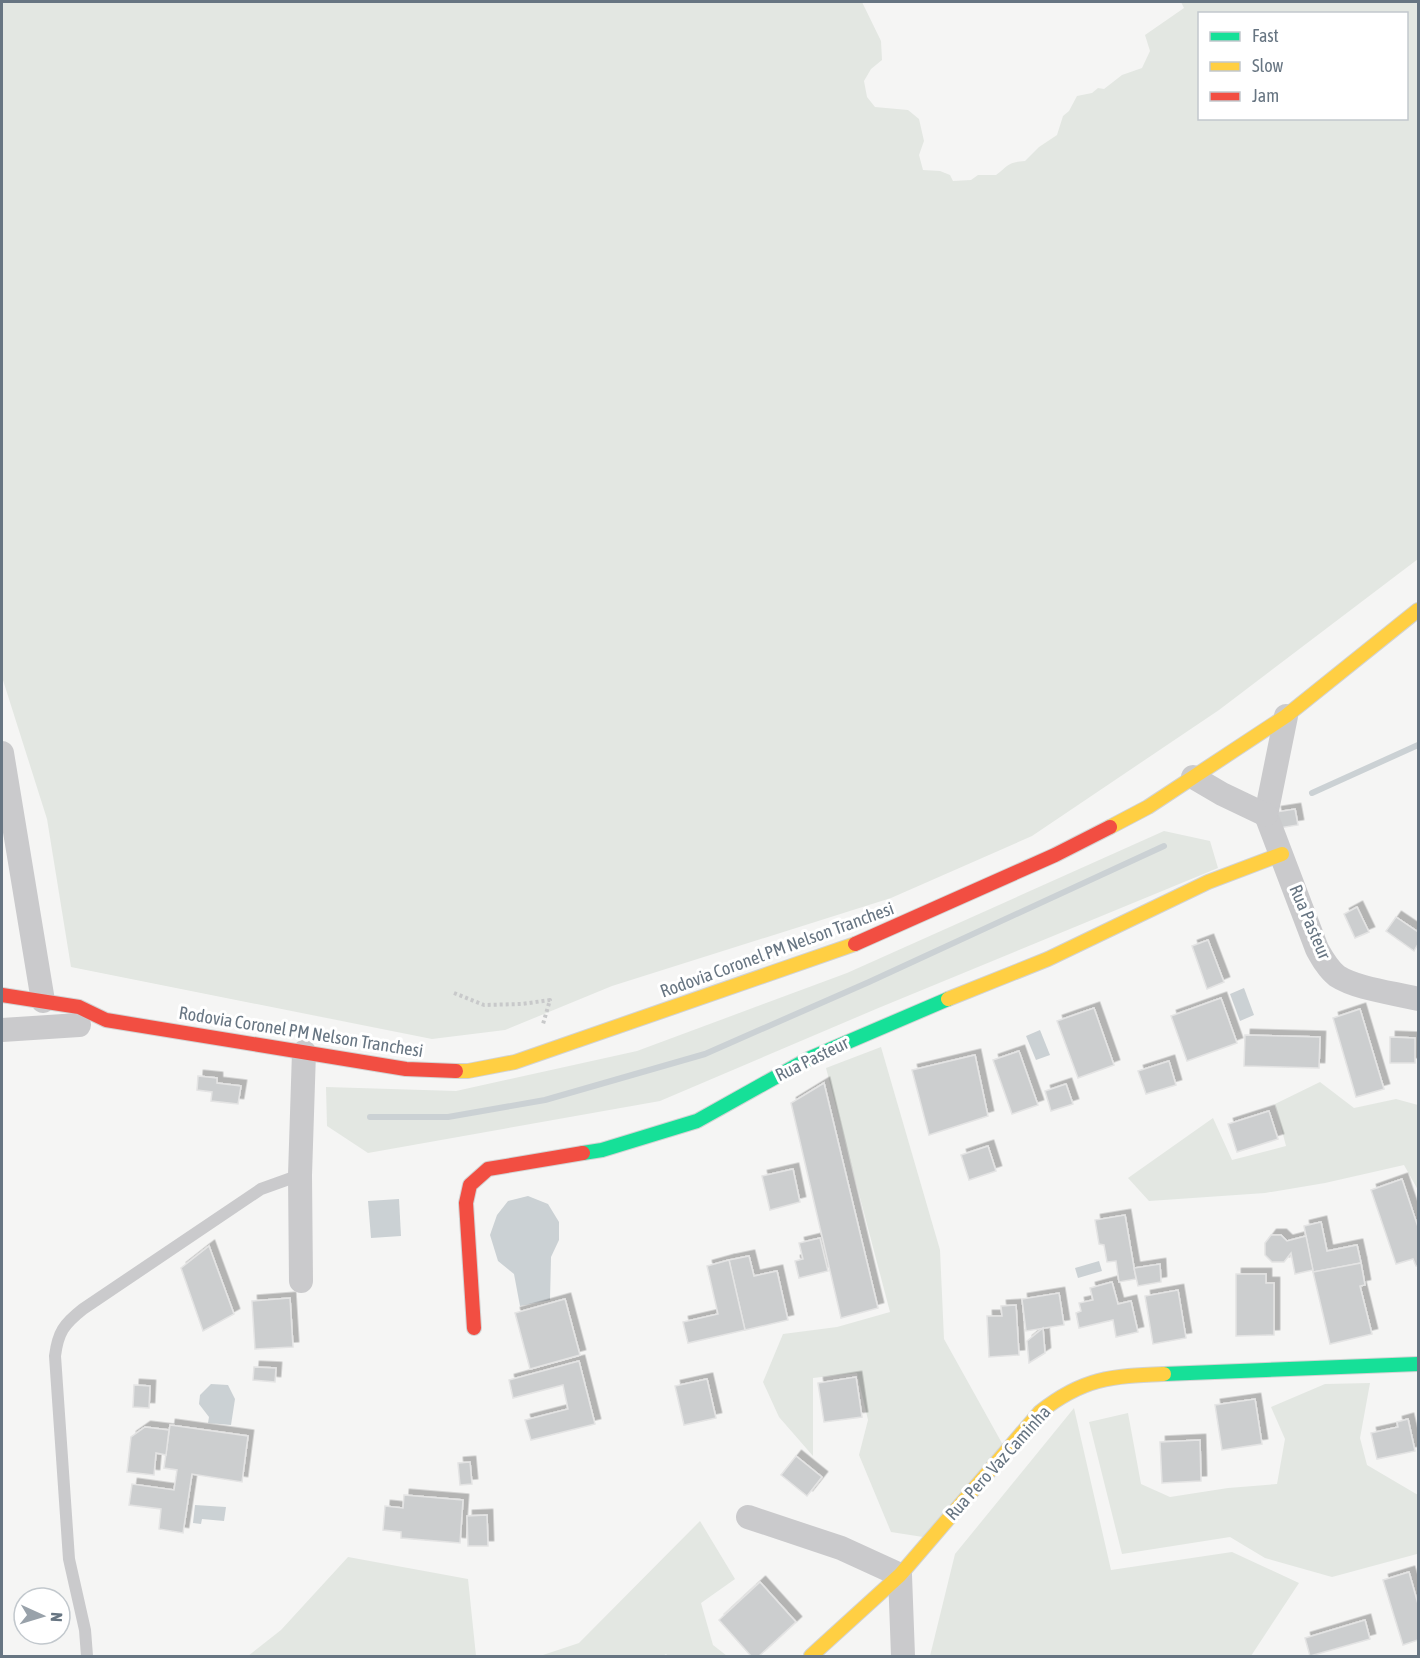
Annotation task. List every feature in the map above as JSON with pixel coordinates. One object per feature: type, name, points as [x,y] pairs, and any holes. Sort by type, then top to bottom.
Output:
[{"type":"main road","name":"Rodovia Coronel PM Nelson Tranchesi","points":[[2,995],[79,1007],[106,1020],[406,1069],[468,1071],[495,1068],[766,977],[892,929],[1055,855],[1148,807],[1286,716],[1419,610]]},
{"type":"main road","name":"Rua Pasteur","points":[[474,1328],[466,1203],[471,1185],[488,1169],[603,1150],[697,1121],[808,1059],[870,1031],[1048,959],[1208,882],[1282,854]]},
{"type":"main road","name":"Rodovia Coronel PM Nelson Tranchesi","points":[[79,1024],[106,1020]]},
{"type":"main road","name":"Rua Pero Vaz Caminha","points":[[811,1656],[900,1575],[1040,1412],[1063,1393],[1092,1381],[1117,1376],[1419,1364]]},
{"type":"street","points":[[1192,777],[1266,815],[1286,716]]},
{"type":"street","points":[[2,753],[43,1001]]},
{"type":"street","name":"Rua Pasteur","points":[[1266,815],[1317,949],[1326,964],[1336,975],[1353,983],[1419,999]]},
{"type":"street","points":[[7,1023],[79,1024]]},
{"type":"street","points":[[301,1281],[300,1175],[304,1052]]},
{"type":"street","points":[[748,1517],[841,1548],[900,1575],[903,1656]]},
{"type":"lane","points":[[87,1656],[85,1630],[69,1559],[54,1356],[57,1338],[65,1325],[83,1309],[234,1206],[261,1189],[300,1175]]},
{"type":"path","points":[[454,993],[484,1005],[522,1005],[550,1000],[533,1057]]},
{"type":"shaded area","points":[[2,2],[862,2],[881,41],[882,60],[871,69],[864,81],[867,97],[875,107],[908,110],[919,119],[924,141],[919,155],[923,170],[940,171],[950,175],[953,181],[971,180],[978,175],[996,175],[1012,163],[1025,161],[1039,147],[1057,135],[1063,116],[1069,111],[1077,96],[1092,93],[1098,88],[1104,89],[1122,75],[1142,68],[1150,51],[1145,35],[1184,8],[1181,2],[1418,2],[1418,559],[1219,710],[1032,836],[891,898],[612,986],[505,1030],[432,1039],[71,967],[47,819],[2,677]]},
{"type":"shaded area","points":[[1164,831],[1210,841],[1218,868],[660,1101],[368,1153],[327,1126],[326,1087],[456,1091],[637,1051],[847,973]]},
{"type":"shaded area","points":[[1244,988],[1254,1015],[1240,1021],[1230,994]]},
{"type":"shaded area","points":[[1040,1030],[1050,1055],[1036,1060],[1026,1036]]},
{"type":"shaded area","points":[[881,1047],[940,1250],[944,1339],[1003,1445],[923,1537],[891,1532],[859,1455],[868,1420],[857,1373],[813,1378],[813,1456],[779,1417],[763,1382],[783,1334],[837,1327],[890,1312],[826,1068]]},
{"type":"shaded area","points":[[1320,1082],[1354,1108],[1396,1099],[1418,1105],[1418,1190],[1404,1165],[1325,1183],[1265,1193],[1149,1201],[1128,1178],[1213,1118],[1232,1160],[1286,1146],[1275,1104]]},
{"type":"shaded area","points":[[528,1196],[548,1204],[559,1222],[559,1240],[551,1257],[550,1300],[520,1306],[514,1274],[498,1261],[490,1235],[497,1215],[508,1201]]},
{"type":"shaded area","points":[[399,1199],[401,1236],[371,1238],[368,1201]]},
{"type":"shaded area","points":[[1099,1261],[1102,1271],[1078,1278],[1075,1268]]},
{"type":"shaded area","points":[[1370,1383],[1360,1438],[1367,1465],[1418,1495],[1418,1558],[1417,1554],[1332,1577],[1265,1558],[1230,1537],[1122,1554],[1089,1422],[1128,1413],[1141,1484],[1170,1497],[1228,1488],[1277,1484],[1285,1439],[1271,1407],[1325,1384]]},
{"type":"shaded area","points":[[211,1384],[228,1385],[235,1399],[231,1425],[208,1423],[209,1417],[199,1404],[200,1395]]},
{"type":"shaded area","points":[[1074,1408],[1111,1570],[1232,1552],[1299,1583],[1251,1656],[930,1656],[955,1554]]},
{"type":"shaded area","points":[[195,1505],[226,1507],[224,1521],[202,1519],[201,1524],[193,1523]]},
{"type":"shaded area","points":[[700,1521],[735,1579],[701,1603],[713,1645],[727,1656],[668,1656],[666,1654],[663,1656],[540,1656],[579,1643]]},
{"type":"shaded area","points":[[348,1557],[468,1579],[476,1656],[248,1656],[281,1630]]},
{"type":"building","points":[[1295,809],[1298,825],[1279,828],[1276,812]]},
{"type":"building","points":[[1357,907],[1369,932],[1355,938],[1344,914]]},
{"type":"building","points":[[1396,917],[1418,932],[1418,944],[1414,951],[1386,931]]},
{"type":"building","points":[[1208,940],[1224,982],[1207,989],[1192,946]]},
{"type":"building","points":[[1221,998],[1237,1043],[1187,1061],[1171,1016]]},
{"type":"building","points":[[1094,1008],[1114,1065],[1078,1078],[1057,1021]]},
{"type":"building","points":[[1360,1009],[1384,1089],[1356,1097],[1333,1018]]},
{"type":"building","points":[[1245,1035],[1320,1037],[1319,1068],[1244,1066]]},
{"type":"building","points":[[1390,1037],[1415,1038],[1415,1063],[1390,1063]]},
{"type":"building","points":[[1019,1051],[1038,1105],[1012,1114],[993,1060]]},
{"type":"building","points":[[975,1055],[988,1116],[929,1135],[912,1070]]},
{"type":"building","points":[[1169,1061],[1176,1085],[1146,1094],[1138,1071]]},
{"type":"building","points":[[198,1076],[217,1078],[217,1083],[241,1086],[238,1104],[211,1101],[212,1092],[197,1090]]},
{"type":"building","points":[[824,1083],[878,1308],[841,1318],[791,1103]]},
{"type":"building","points":[[1066,1084],[1073,1104],[1051,1111],[1045,1091]]},
{"type":"building","points":[[1269,1111],[1278,1139],[1237,1152],[1228,1124]]},
{"type":"building","points":[[988,1146],[996,1171],[969,1180],[961,1155]]},
{"type":"building","points":[[793,1169],[800,1202],[770,1210],[762,1176]]},
{"type":"building","points":[[1402,1179],[1418,1227],[1418,1266],[1413,1259],[1396,1264],[1371,1190]]},
{"type":"building","points":[[1125,1215],[1136,1279],[1119,1282],[1116,1261],[1107,1262],[1104,1245],[1099,1244],[1095,1220]]},
{"type":"building","points":[[1321,1222],[1327,1251],[1357,1245],[1361,1263],[1313,1272],[1304,1226]]},
{"type":"building","points":[[1271,1235],[1281,1235],[1287,1241],[1306,1236],[1313,1270],[1295,1274],[1291,1253],[1284,1262],[1272,1262],[1265,1255],[1265,1243]]},
{"type":"building","points":[[820,1238],[828,1271],[799,1278],[795,1261],[803,1259],[799,1243]]},
{"type":"building","points":[[209,1246],[234,1314],[203,1331],[181,1268]]},
{"type":"building","points":[[749,1256],[754,1276],[777,1271],[788,1320],[745,1330],[729,1260]]},
{"type":"building","points":[[729,1260],[745,1330],[688,1343],[683,1322],[718,1314],[707,1266]]},
{"type":"building","points":[[1361,1263],[1365,1285],[1360,1286],[1372,1334],[1330,1344],[1313,1272]]},
{"type":"building","points":[[1160,1264],[1161,1282],[1138,1286],[1134,1268]]},
{"type":"building","points":[[1236,1274],[1266,1274],[1266,1283],[1274,1283],[1274,1335],[1236,1336]]},
{"type":"building","points":[[1112,1282],[1118,1304],[1131,1301],[1138,1332],[1116,1337],[1113,1320],[1079,1328],[1076,1313],[1081,1311],[1079,1303],[1093,1300],[1090,1288]]},
{"type":"building","points":[[1178,1290],[1186,1338],[1153,1344],[1145,1296]]},
{"type":"building","points":[[1059,1293],[1064,1325],[1026,1331],[1022,1299]]},
{"type":"building","points":[[290,1298],[293,1347],[255,1349],[252,1301]]},
{"type":"building","points":[[565,1299],[580,1355],[530,1369],[515,1313]]},
{"type":"building","points":[[1016,1305],[1019,1355],[989,1357],[987,1316],[1002,1316],[1001,1306]]},
{"type":"building","points":[[1043,1328],[1045,1353],[1029,1363],[1027,1341]]},
{"type":"building","points":[[579,1361],[595,1424],[531,1440],[525,1420],[568,1409],[563,1385],[513,1398],[509,1380]]},
{"type":"building","points":[[254,1367],[276,1368],[275,1382],[253,1380]]},
{"type":"building","points":[[856,1377],[862,1417],[824,1422],[818,1383]]},
{"type":"building","points":[[707,1379],[716,1418],[684,1425],[675,1386]]},
{"type":"building","points":[[134,1385],[150,1386],[149,1408],[133,1407]]},
{"type":"building","points":[[1255,1399],[1262,1444],[1222,1450],[1215,1405]]},
{"type":"building","points":[[1408,1419],[1415,1451],[1377,1459],[1371,1433],[1398,1427],[1397,1422]]},
{"type":"building","points":[[170,1425],[248,1436],[242,1482],[192,1474],[183,1533],[159,1529],[161,1509],[129,1505],[132,1484],[174,1490],[177,1470],[164,1468]]},
{"type":"building","points":[[145,1427],[169,1430],[166,1455],[156,1453],[154,1475],[127,1472],[131,1437]]},
{"type":"building","points":[[1200,1440],[1201,1481],[1162,1483],[1160,1442]]},
{"type":"building","points":[[796,1456],[822,1477],[807,1496],[781,1475]]},
{"type":"building","points":[[470,1462],[472,1484],[460,1485],[458,1463]]},
{"type":"building","points":[[404,1495],[463,1500],[460,1543],[401,1538],[401,1532],[383,1530],[385,1506],[403,1508]]},
{"type":"building","points":[[487,1515],[488,1546],[468,1546],[467,1516]]},
{"type":"building","points":[[1409,1572],[1418,1604],[1418,1640],[1403,1645],[1383,1580]]},
{"type":"building","points":[[760,1582],[796,1622],[759,1656],[751,1656],[719,1620]]},
{"type":"building","points":[[1365,1620],[1370,1639],[1310,1656],[1305,1638]]},
{"type":"waterway","points":[[1312,793],[1418,745]]},
{"type":"waterway","points":[[370,1117],[448,1117],[545,1100],[705,1054],[869,982],[1164,846]]},
{"type":"traffic: fast","points":[[583,1153],[602,1150],[697,1121],[808,1059],[948,999]]},
{"type":"traffic: fast","points":[[1164,1374],[1418,1364]]},
{"type":"traffic: slow","points":[[1110,827],[1148,807],[1286,716],[1418,610]]},
{"type":"traffic: slow","points":[[948,999],[1048,959],[1208,882],[1282,854]]},
{"type":"traffic: slow","points":[[456,1071],[468,1071],[515,1062],[855,944]]},
{"type":"traffic: slow","points":[[811,1656],[900,1575],[1040,1412],[1070,1392],[1098,1381],[1128,1376],[1164,1374]]},
{"type":"traffic: jam","points":[[855,944],[1055,855],[1110,827]]},
{"type":"traffic: jam","points":[[2,995],[79,1007],[106,1020],[406,1069],[456,1071]]},
{"type":"traffic: jam","points":[[474,1328],[466,1203],[470,1185],[488,1169],[583,1153]]}]
